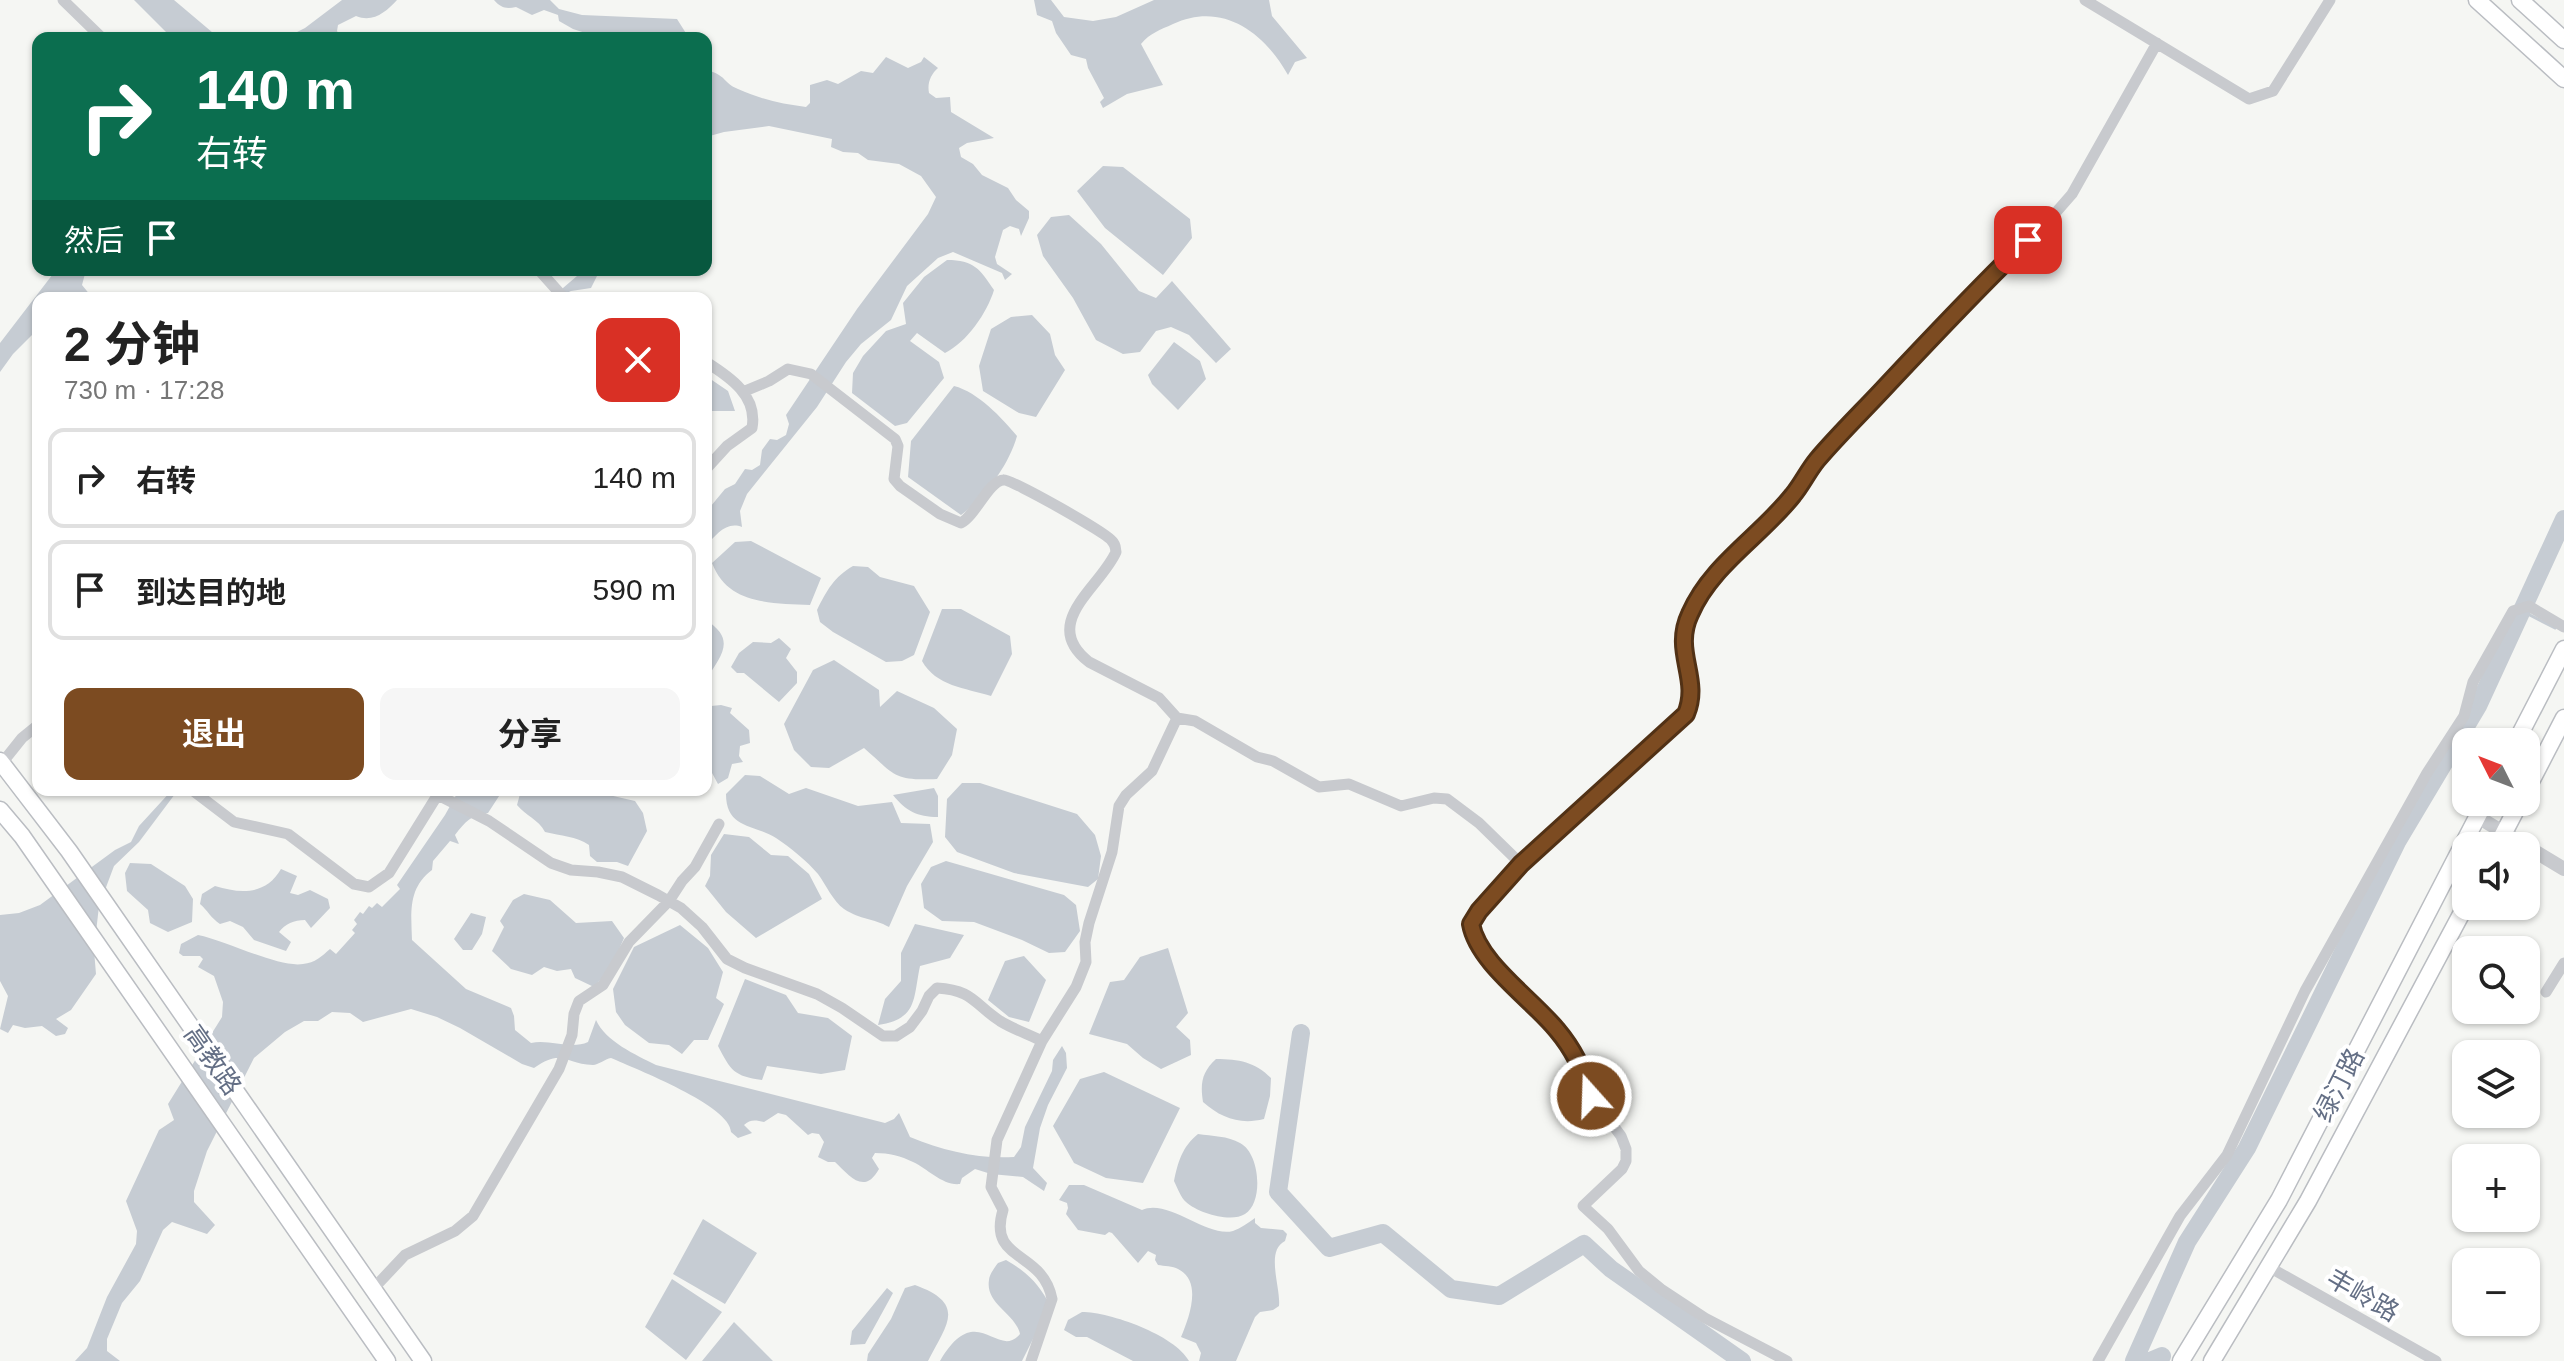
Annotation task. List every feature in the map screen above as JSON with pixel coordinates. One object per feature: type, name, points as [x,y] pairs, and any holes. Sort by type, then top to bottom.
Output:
[{"type":"main road","points":[[2477,0],[2564,79]]},
{"type":"main road","points":[[2520,0],[2564,40]]},
{"type":"main road","points":[[2523,728],[2564,649]]},
{"type":"main road","points":[[2540,764],[2564,718]]},
{"type":"main road","name":"高教路","points":[[1,762],[69,851],[423,1361]]},
{"type":"main road","name":"高教路","points":[[0,810],[49,874],[387,1361]]},
{"type":"main road","name":"绿汀路","points":[[2181,1361],[2279,1200],[2479,816]]},
{"type":"main road","name":"绿汀路","points":[[2212,1361],[2308,1201],[2458,920]]},
{"type":"street","points":[[63,0],[96,32]]},
{"type":"street","points":[[2085,0],[2249,99],[2273,91],[2330,0]]},
{"type":"street","points":[[1787,1361],[1705,1318],[1661,1289],[1639,1271],[1608,1229],[1583,1206],[1622,1169],[1626,1149],[1621,1136],[1591,1096],[1581,1065],[1565,1040],[1478,946],[1471,924],[1521,864],[1686,714],[1692,700],[1683,641],[1688,617],[1700,595],[1715,575],[1793,495],[1816,462],[2072,194],[2157,43]]},
{"type":"street","points":[[544,276],[557,292]]},
{"type":"street","points":[[712,366],[745,391],[754,419],[752,428],[727,446],[712,462]]},
{"type":"street","points":[[745,391],[788,369],[811,374],[895,439],[898,446],[894,479],[951,520],[961,523],[970,519],[995,483],[1003,479],[1014,482],[1110,538],[1115,544],[1113,560],[1076,607],[1071,619],[1070,630],[1079,655],[1159,698],[1177,718],[1195,721],[1257,757],[1273,761],[1319,787],[1349,784],[1401,806],[1434,798],[1447,799],[1479,823],[1521,864]]},
{"type":"street","points":[[2098,1361],[2180,1216],[2227,1155],[2305,991],[2427,773],[2464,716],[2473,682],[2513,611],[2529,606],[2564,627]]},
{"type":"street","points":[[1031,1361],[1052,1299],[1050,1290],[1034,1266],[1007,1247],[1000,1237],[998,1226],[1002,1204],[991,1187],[990,1179],[997,1140],[1042,1041],[1076,987],[1086,962],[1085,942],[1089,923],[1112,852],[1119,806],[1126,795],[1152,771],[1177,718]]},
{"type":"street","points":[[1,762],[32,730]]},
{"type":"street","points":[[200,796],[234,822],[288,834],[354,884],[369,887],[389,873],[437,796]]},
{"type":"street","points":[[447,796],[551,863],[571,870],[622,877],[669,901],[702,927],[727,959],[817,994],[883,1036],[896,1036],[910,1027],[937,988],[954,989],[973,997],[1001,1022],[1042,1041]]},
{"type":"street","points":[[373,1289],[405,1255],[455,1231],[473,1216],[559,1069],[572,1035],[579,1001],[603,985],[629,942],[669,901],[695,867],[719,824]]},
{"type":"street","points":[[2540,854],[2564,869]]},
{"type":"street","points":[[2546,992],[2564,963]]},
{"type":"street","name":"丰岭路","points":[[2269,1267],[2436,1361]]},
{"type":"shaded area","points":[[134,0],[174,0],[212,32],[166,32]]},
{"type":"shaded area","points":[[342,0],[397,0],[379,15],[368,18],[356,16],[338,25],[338,32],[297,32]]},
{"type":"shaded area","points":[[494,0],[550,0],[559,9],[582,15],[677,19],[685,32],[582,32],[559,21],[558,15],[544,10],[532,15],[516,7],[499,5]]},
{"type":"shaded area","points":[[1034,0],[1051,0],[1064,17],[1093,21],[1116,17],[1154,0],[1269,0],[1272,16],[1307,58],[1295,62],[1288,75],[1267,46],[1240,25],[1208,16],[1191,18],[1156,32],[1141,44],[1163,85],[1127,94],[1103,108],[1100,102],[1104,98],[1086,59],[1071,55],[1052,21],[1037,15]]},
{"type":"shaded area","points":[[886,57],[908,68],[921,62],[924,57],[938,68],[930,79],[929,93],[936,98],[950,97],[951,112],[994,138],[967,143],[959,148],[961,157],[973,164],[982,175],[1008,188],[1029,211],[1021,236],[1019,229],[1010,226],[1003,230],[995,257],[997,264],[1012,274],[1005,280],[1002,273],[953,252],[938,258],[907,286],[891,320],[861,344],[846,362],[817,407],[747,494],[740,511],[742,527],[726,527],[712,540],[712,505],[725,489],[735,484],[745,469],[752,470],[760,465],[762,450],[770,439],[777,440],[786,435],[789,424],[786,415],[857,309],[928,214],[936,197],[921,176],[899,164],[868,160],[858,153],[843,152],[831,147],[832,139],[769,126],[712,135],[712,72],[733,87],[755,96],[806,107],[810,103],[810,85],[827,80],[838,84],[861,71],[873,73]]},
{"type":"shaded area","points":[[1103,166],[1123,167],[1190,219],[1192,238],[1163,275],[1105,228],[1077,191]]},
{"type":"shaded area","points":[[1069,215],[1101,244],[1139,291],[1156,298],[1172,281],[1231,349],[1216,363],[1189,335],[1171,327],[1156,331],[1140,352],[1123,354],[1096,340],[1073,298],[1043,256],[1037,235],[1051,217]]},
{"type":"shaded area","points":[[947,260],[975,267],[994,290],[975,326],[961,342],[945,353],[917,333],[910,341],[939,362],[944,378],[907,423],[895,426],[852,393],[853,373],[863,356],[886,331],[906,324],[903,303],[924,277]]},
{"type":"shaded area","points":[[51,276],[84,276],[82,285],[88,292],[39,292]]},
{"type":"shaded area","points":[[577,276],[597,276],[591,288],[560,292]]},
{"type":"shaded area","points":[[32,301],[32,335],[0,372],[0,343]]},
{"type":"shaded area","points":[[1032,315],[1050,334],[1055,355],[1065,370],[1036,417],[1019,413],[983,391],[979,366],[991,329],[1011,317]]},
{"type":"shaded area","points":[[1174,342],[1200,361],[1206,379],[1178,410],[1152,384],[1148,375]]},
{"type":"shaded area","points":[[712,380],[728,391],[735,411],[712,411]]},
{"type":"shaded area","points":[[954,386],[981,400],[1017,436],[995,480],[961,515],[908,477],[911,441]]},
{"type":"shaded area","points":[[751,541],[821,578],[810,605],[752,599],[729,587],[719,577],[712,563],[735,542]]},
{"type":"shaded area","points":[[853,566],[868,567],[880,577],[914,586],[930,612],[914,655],[902,661],[886,662],[820,622],[817,610],[824,596],[836,579]]},
{"type":"shaded area","points":[[942,609],[961,609],[1010,636],[1012,654],[991,696],[943,681],[922,661]]},
{"type":"shaded area","points":[[712,624],[724,641],[721,655],[712,670]]},
{"type":"shaded area","points":[[779,638],[791,649],[786,658],[797,672],[797,683],[779,702],[744,673],[737,673],[731,667],[739,653],[753,642],[771,643]]},
{"type":"shaded area","points":[[834,660],[879,690],[880,707],[897,691],[934,708],[957,729],[952,755],[937,779],[903,777],[882,765],[864,748],[829,768],[811,767],[794,750],[784,724],[813,670]]},
{"type":"shaded area","points":[[712,706],[732,708],[730,713],[749,730],[750,743],[740,746],[739,756],[743,762],[732,764],[728,778],[718,784],[712,773]]},
{"type":"shaded area","points":[[745,775],[760,776],[789,794],[806,788],[858,806],[892,802],[901,823],[930,824],[933,842],[907,886],[889,927],[844,909],[818,874],[798,855],[776,838],[736,820],[727,805],[726,794]]},
{"type":"shaded area","points":[[962,783],[980,783],[1077,814],[1095,835],[1101,856],[1098,879],[1088,887],[1014,873],[957,852],[945,837],[947,799]]},
{"type":"shaded area","points":[[934,788],[938,796],[938,817],[912,812],[893,795]]},
{"type":"shaded area","points":[[166,796],[174,796],[139,842],[114,866],[99,906],[94,950],[96,974],[71,1010],[56,1019],[68,1028],[65,1034],[56,1036],[42,1026],[25,1028],[13,1025],[8,1033],[0,1029],[8,996],[0,981],[0,915],[19,913],[40,905],[115,850],[131,842],[139,826]]},
{"type":"shaded area","points":[[456,796],[499,796],[488,813],[473,817],[462,826],[455,835],[459,844],[450,841],[433,861],[432,870],[415,893],[412,940],[466,989],[511,1008],[515,1030],[531,1043],[575,1045],[588,1042],[596,1020],[614,1041],[656,1065],[885,1123],[899,1113],[910,1137],[961,1153],[987,1157],[1014,1157],[1021,1147],[1025,1127],[1062,1046],[1067,1068],[1040,1128],[1033,1168],[1047,1183],[1044,1191],[1023,1177],[975,1169],[962,1178],[960,1184],[954,1184],[908,1160],[880,1153],[875,1153],[872,1158],[879,1169],[868,1181],[862,1182],[851,1177],[835,1162],[818,1157],[824,1142],[819,1134],[808,1135],[786,1115],[778,1113],[764,1122],[749,1122],[744,1125],[752,1133],[738,1138],[716,1111],[700,1100],[611,1058],[593,1065],[558,1058],[534,1068],[460,1028],[411,1009],[363,1022],[350,1013],[332,1012],[318,1021],[304,1021],[285,1032],[254,1058],[207,1151],[194,1191],[194,1202],[215,1225],[207,1234],[172,1222],[163,1230],[140,1281],[122,1303],[107,1339],[107,1351],[120,1361],[75,1361],[87,1348],[107,1297],[136,1244],[137,1231],[126,1201],[159,1130],[174,1120],[168,1104],[222,1017],[223,1002],[214,976],[198,967],[203,959],[200,956],[183,956],[179,953],[181,944],[198,935],[292,964],[311,962],[330,949],[336,954],[355,933],[352,930],[357,924],[354,920],[360,912],[363,914],[369,906],[372,908],[377,903],[382,907],[400,889],[397,885]]},
{"type":"shaded area","points":[[519,796],[613,796],[635,801],[643,813],[647,831],[628,866],[617,862],[597,862],[590,856],[589,845],[574,838],[545,832],[517,805]]},
{"type":"shaded area","points":[[724,834],[749,837],[771,855],[788,856],[809,874],[822,899],[756,938],[726,912],[705,886],[710,876],[711,855]]},
{"type":"shaded area","points":[[946,861],[1064,895],[1076,905],[1080,931],[1065,952],[1049,953],[974,922],[942,921],[924,908],[921,884],[931,867]]},
{"type":"shaded area","points":[[130,863],[151,864],[185,886],[193,899],[192,922],[168,932],[150,923],[148,910],[127,891],[125,873]]},
{"type":"shaded area","points":[[281,869],[297,876],[290,893],[298,895],[310,890],[328,899],[330,908],[311,928],[305,920],[290,923],[281,929],[279,932],[291,942],[286,951],[254,940],[243,927],[230,921],[220,924],[200,904],[202,894],[215,886],[243,891],[260,888],[275,878]]},
{"type":"shaded area","points":[[524,894],[550,900],[576,923],[612,921],[624,938],[611,968],[594,987],[575,978],[571,969],[557,971],[544,967],[532,975],[511,969],[492,951],[504,927],[500,921],[513,900]]},
{"type":"shaded area","points":[[471,913],[486,917],[482,934],[472,950],[463,950],[454,939]]},
{"type":"shaded area","points":[[915,924],[964,935],[950,958],[920,966],[914,998],[907,1012],[900,1018],[878,1025],[885,999],[901,981],[901,953]]},
{"type":"shaded area","points":[[680,925],[708,948],[723,972],[716,998],[724,1004],[708,1040],[694,1040],[682,1054],[669,1045],[649,1043],[625,1025],[616,1012],[613,989],[634,947]]},
{"type":"shaded area","points":[[1168,948],[1188,1013],[1176,1027],[1190,1040],[1191,1055],[1161,1069],[1127,1044],[1089,1034],[1110,982],[1124,980],[1140,957]]},
{"type":"shaded area","points":[[1024,956],[1046,980],[1029,1022],[1009,1017],[988,1000],[1005,961]]},
{"type":"shaded area","points":[[745,979],[786,995],[798,1013],[828,1018],[852,1036],[845,1070],[821,1074],[767,1066],[762,1080],[734,1071],[718,1046]]},
{"type":"shaded area","points":[[1216,1059],[1246,1062],[1271,1078],[1264,1119],[1231,1119],[1203,1102],[1203,1078]]},
{"type":"shaded area","points":[[1104,1072],[1180,1108],[1143,1183],[1106,1178],[1074,1163],[1053,1126],[1080,1079]]},
{"type":"shaded area","points":[[1198,1134],[1235,1141],[1247,1148],[1255,1167],[1257,1189],[1251,1208],[1245,1214],[1239,1217],[1215,1216],[1191,1206],[1181,1195],[1174,1181],[1177,1167],[1184,1150]]},
{"type":"shaded area","points":[[1069,1185],[1084,1185],[1142,1210],[1164,1209],[1223,1232],[1236,1230],[1255,1218],[1255,1223],[1261,1228],[1283,1230],[1287,1234],[1279,1246],[1275,1261],[1279,1306],[1260,1312],[1255,1317],[1236,1361],[1199,1361],[1201,1353],[1196,1343],[1181,1337],[1192,1300],[1186,1275],[1176,1268],[1158,1265],[1156,1255],[1148,1251],[1138,1263],[1112,1233],[1105,1235],[1078,1230],[1066,1214],[1067,1203],[1059,1200]]},
{"type":"shaded area","points":[[703,1219],[757,1253],[725,1304],[673,1274]]},
{"type":"shaded area","points":[[1006,1260],[1032,1279],[1050,1305],[1022,1361],[940,1361],[953,1343],[965,1334],[976,1332],[1003,1341],[1020,1334],[989,1288],[992,1271],[998,1263]]},
{"type":"shaded area","points":[[672,1279],[722,1312],[686,1360],[645,1327]]},
{"type":"shaded area","points":[[915,1285],[931,1292],[947,1308],[946,1326],[928,1361],[867,1361],[905,1288]]},
{"type":"shaded area","points":[[887,1288],[893,1293],[865,1344],[850,1345],[852,1331]]},
{"type":"shaded area","points":[[1082,1312],[1109,1316],[1141,1327],[1170,1342],[1189,1361],[1133,1361],[1087,1337],[1076,1337],[1064,1330],[1068,1320]]},
{"type":"shaded area","points":[[734,1322],[773,1361],[702,1361]]},
{"type":"waterway","points":[[2134,1361],[2187,1242],[2247,1148],[2397,842],[2478,706],[2564,519]]},
{"type":"waterway","points":[[2522,611],[2555,628]]},
{"type":"waterway","points":[[1301,1033],[1278,1192],[1329,1248],[1383,1233],[1451,1289],[1499,1296],[1584,1244],[1611,1269],[1742,1361]]},
{"type":"waterway","points":[[2150,1361],[2162,1356]]},
{"type":"route","points":[[1591,1096],[1581,1065],[1565,1040],[1478,946],[1471,924],[1521,864],[1686,714],[1692,700],[1683,641],[1688,617],[1700,595],[1715,575],[1793,495],[1816,462],[2028,240]]}]
